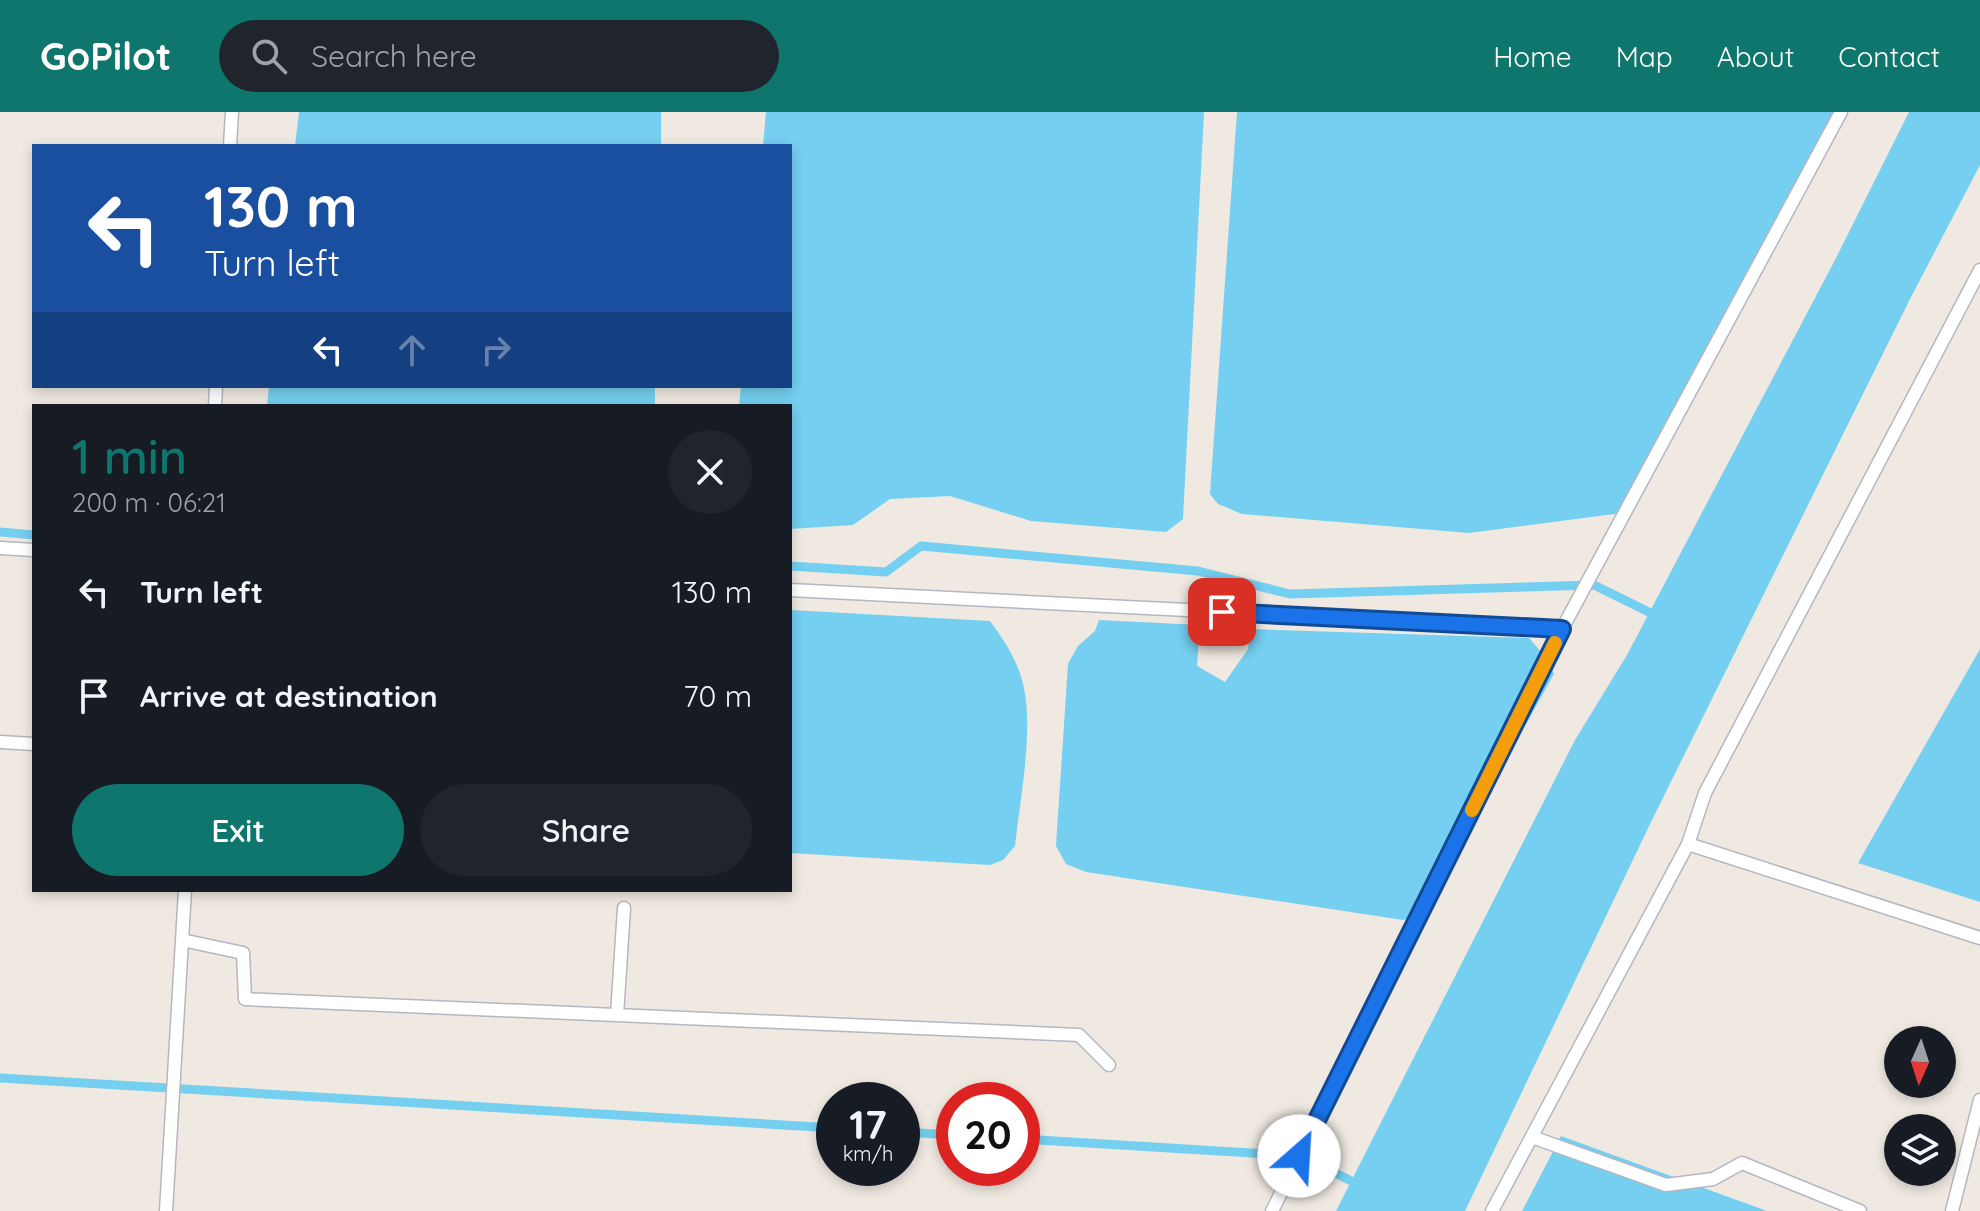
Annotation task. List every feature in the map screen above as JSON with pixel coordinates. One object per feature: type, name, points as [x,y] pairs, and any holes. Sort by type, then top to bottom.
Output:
[{"type":"lane","points":[[230,144],[232,112]]},
{"type":"lane","points":[[1272,1211],[1562,629],[1841,112]]},
{"type":"lane","points":[[1492,1211],[1688,844],[1705,793],[1980,270]]},
{"type":"lane","points":[[0,548],[32,550]]},
{"type":"lane","points":[[792,590],[1562,629]]},
{"type":"lane","points":[[0,742],[32,744]]},
{"type":"lane","points":[[1688,844],[1980,938]]},
{"type":"lane","points":[[166,1211],[185,892]]},
{"type":"lane","points":[[617,1015],[624,908]]},
{"type":"lane","points":[[182,940],[243,953],[245,999],[1079,1035],[1109,1065]]},
{"type":"lane","points":[[1952,1211],[1980,1100]]},
{"type":"lane","points":[[1532,1137],[1666,1185],[1713,1179],[1742,1163],[1860,1211]]},
{"type":"water","points":[[299,112],[661,112],[661,144],[295,144]]},
{"type":"water","points":[[766,112],[1204,112],[1183,519],[1166,532],[1031,521],[950,496],[890,499],[853,525],[792,529],[792,404],[739,404],[741,388],[792,388],[792,144],[763,144]]},
{"type":"water","points":[[1237,112],[1833,112],[1630,512],[1469,533],[1242,514],[1218,504],[1210,494]]},
{"type":"water","points":[[1909,112],[1980,112],[1980,165],[1909,301],[1651,822],[1465,1211],[1336,1211],[1575,740],[1627,655],[1835,260]]},
{"type":"water","points":[[269,388],[655,388],[655,404],[267,404]]},
{"type":"water","points":[[792,610],[990,621],[1009,649],[1022,680],[1026,698],[1027,740],[1015,846],[1003,860],[990,865],[792,853]]},
{"type":"water","points":[[1099,620],[1200,625],[1197,666],[1225,682],[1248,649],[1250,629],[1529,638],[1548,660],[1554,674],[1420,914],[1403,920],[1086,872],[1066,864],[1056,846],[1068,664],[1078,646],[1095,631]]},
{"type":"water","points":[[1980,649],[1980,902],[1858,863]]},
{"type":"water","points":[[1561,1136],[1767,1211],[1522,1211]]},
{"type":"waterway","points":[[0,532],[32,535]]},
{"type":"waterway","points":[[792,566],[886,572],[921,546],[1198,571],[1290,594],[1594,585],[1659,617]]},
{"type":"waterway","points":[[0,1078],[816,1127]]},
{"type":"waterway","points":[[920,1133],[936,1134]]},
{"type":"waterway","points":[[1040,1140],[1302,1156],[1359,1185]]},
{"type":"slow traffic","points":[[1472,810],[1555,643]]},
{"type":"route","points":[[1222,612],[1562,629],[1299,1156]]}]
